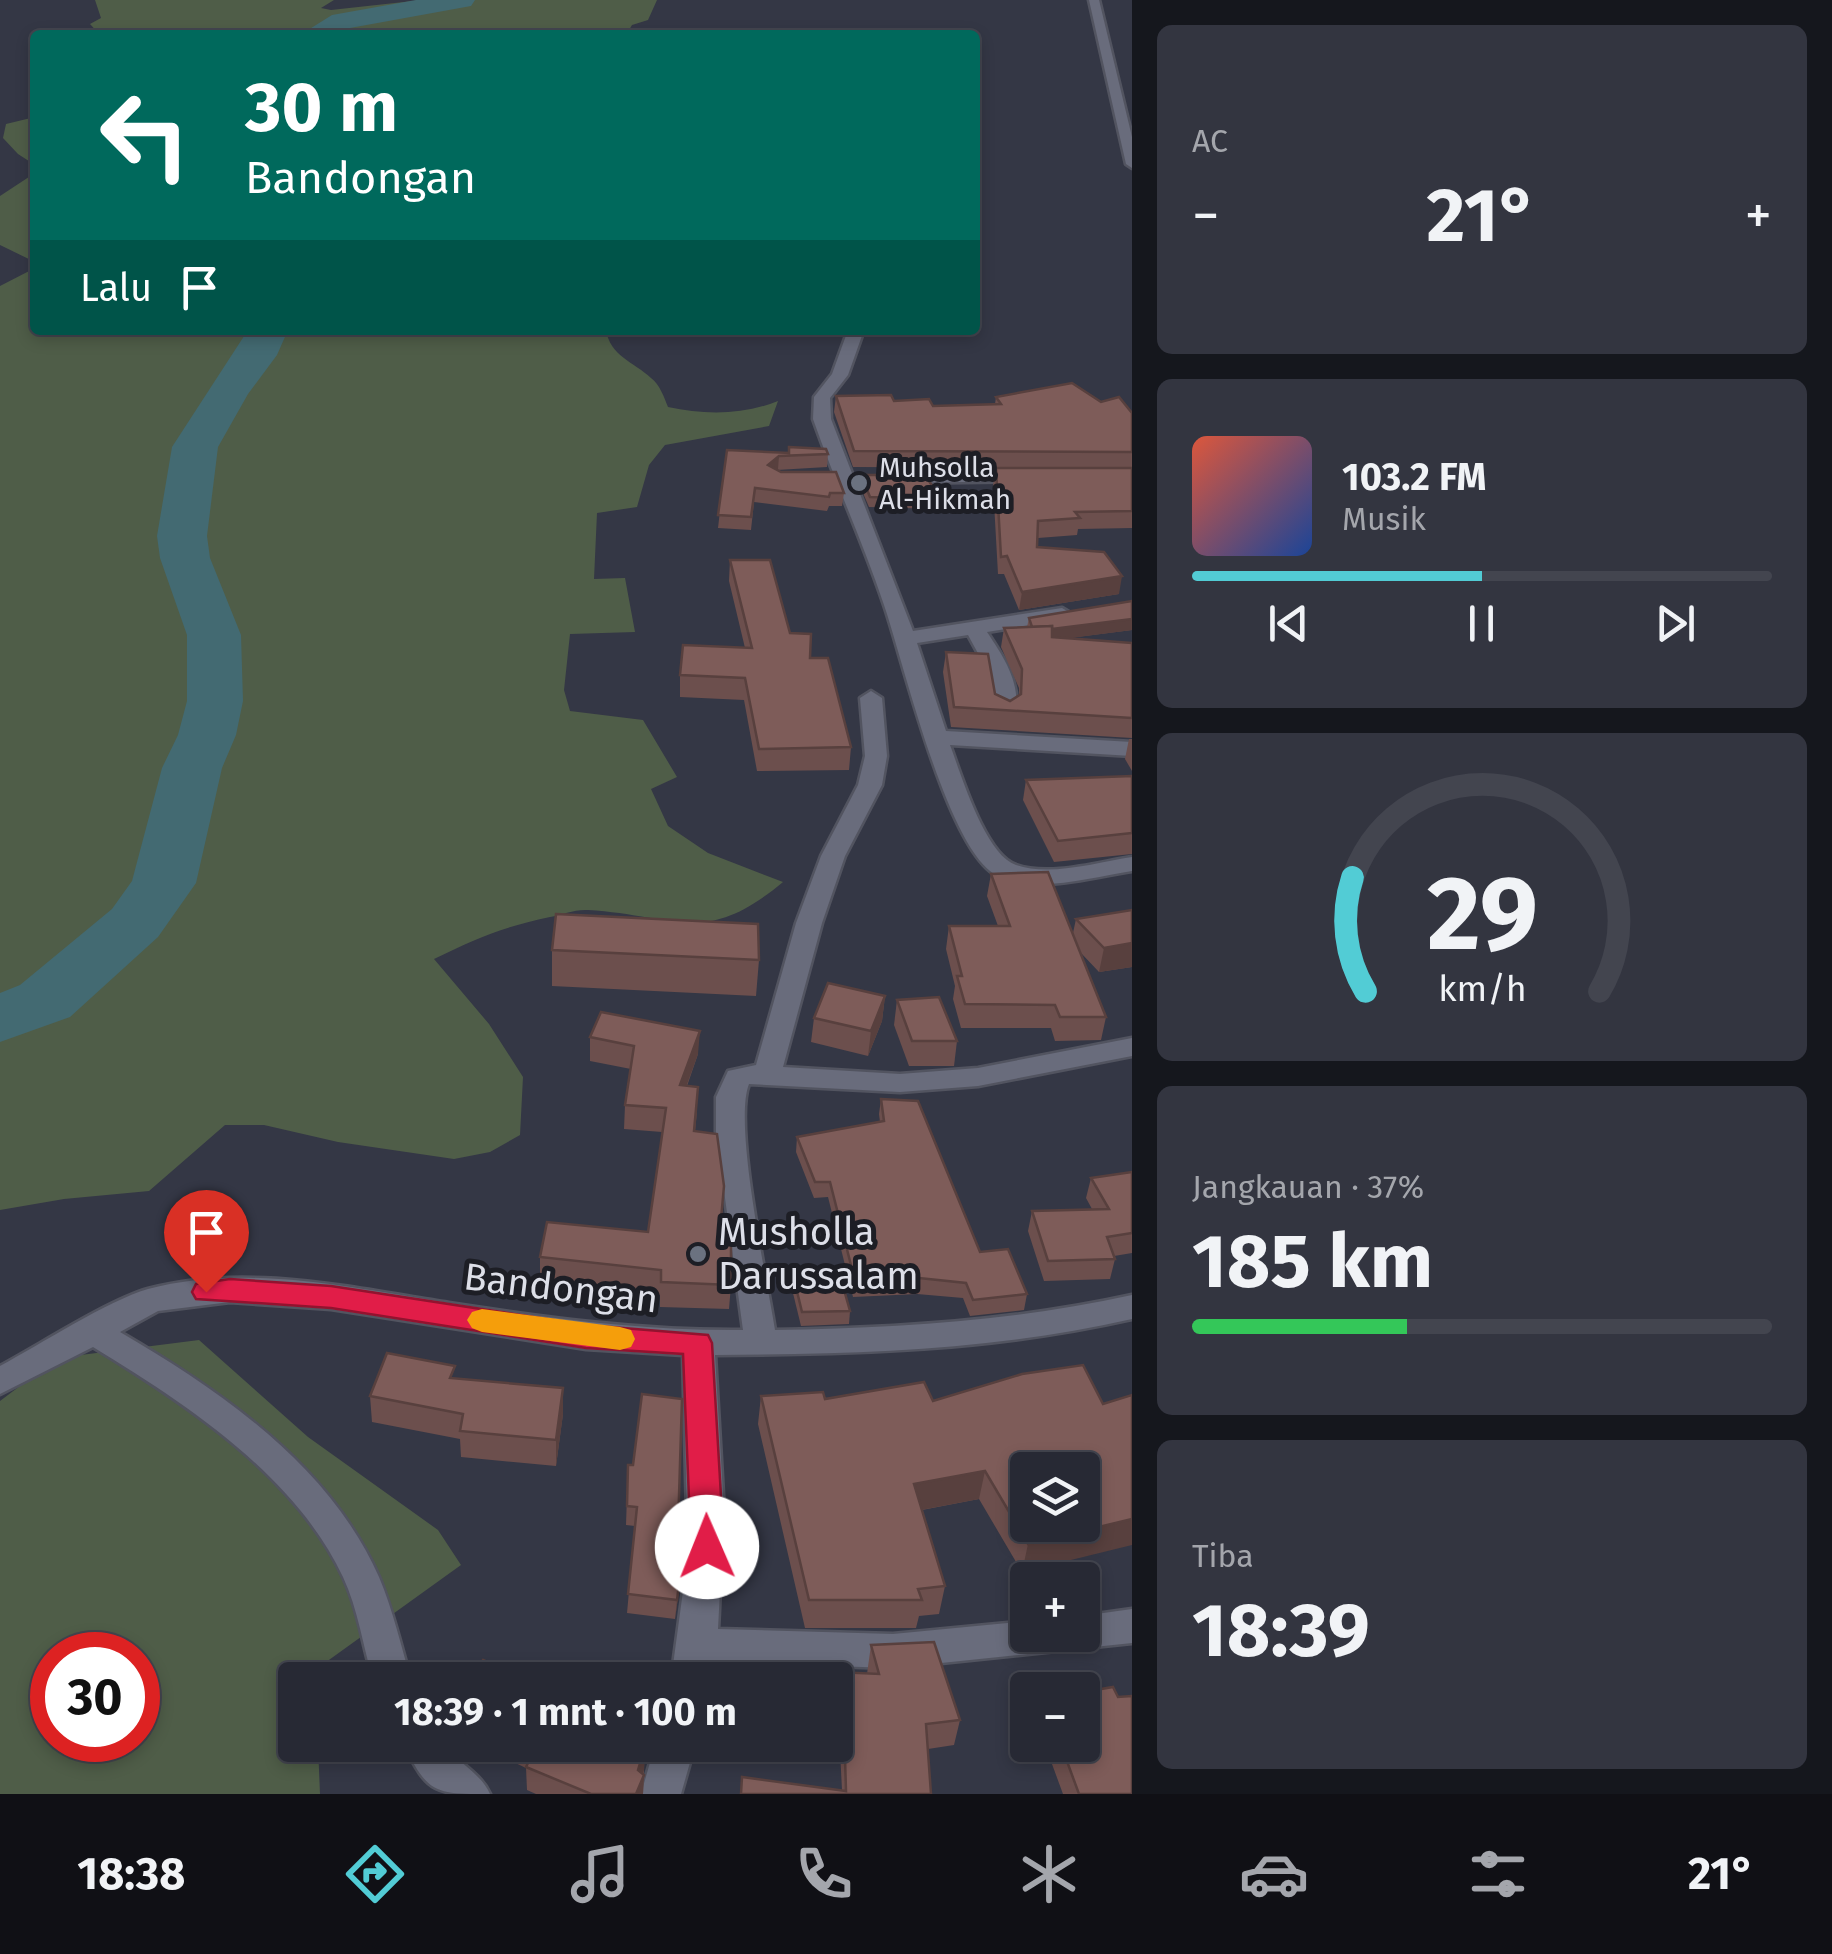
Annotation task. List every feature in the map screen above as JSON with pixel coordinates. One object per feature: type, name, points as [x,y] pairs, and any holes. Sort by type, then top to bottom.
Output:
[{"type":"street","points":[[1094,0],[1132,164]]},
{"type":"street","points":[[854,335],[846,362],[820,404],[838,478],[905,639],[934,736],[978,836],[993,861],[1005,870],[1047,874],[1132,864]]},
{"type":"street","points":[[838,478],[1055,476]]},
{"type":"street","points":[[905,639],[1076,612]]},
{"type":"street","points":[[974,628],[998,673],[1006,695],[1005,711]]},
{"type":"street","points":[[767,1076],[809,923],[833,856],[870,784],[876,756],[871,698]]},
{"type":"street","points":[[934,736],[1132,749]]},
{"type":"street","points":[[761,1344],[730,1132],[730,1097],[738,1078],[900,1082],[978,1078],[1132,1048]]},
{"type":"street","name":"Bandongan","points":[[0,1381],[150,1302],[182,1294],[230,1290],[331,1297],[586,1336],[698,1343],[897,1342],[1065,1322],[1132,1308]]},
{"type":"street","points":[[93,1331],[162,1372],[239,1430],[332,1524],[357,1568],[386,1662]]},
{"type":"street","points":[[698,1343],[706,1448],[708,1580],[694,1662],[1010,1640]]},
{"type":"street","points":[[1100,1630],[1132,1626]]},
{"type":"street","points":[[435,1762],[442,1774],[470,1794]]},
{"type":"street","points":[[662,1794],[670,1762]]},
{"type":"green space","points":[[95,0],[334,0],[321,8],[331,10],[422,0],[657,0],[648,20],[632,25],[629,30],[95,30],[90,24],[101,18]]},
{"type":"green space","points":[[30,118],[30,162],[3,138],[6,124]]},
{"type":"green space","points":[[30,176],[30,260],[0,245],[0,196]]},
{"type":"green space","points":[[30,271],[30,335],[607,335],[618,352],[657,384],[668,407],[724,412],[778,401],[769,426],[665,445],[649,465],[637,507],[597,513],[594,579],[625,578],[635,632],[570,634],[564,690],[570,711],[643,720],[677,777],[651,789],[668,826],[708,853],[783,882],[732,915],[710,921],[689,923],[578,910],[504,929],[434,959],[489,1024],[523,1077],[520,1135],[490,1152],[454,1159],[338,1142],[264,1125],[225,1125],[149,1191],[0,1210],[0,286]]},
{"type":"green space","points":[[199,1340],[308,1437],[438,1530],[461,1565],[326,1662],[278,1662],[278,1762],[319,1762],[320,1794],[0,1794],[0,1401],[57,1358]]},
{"type":"building","points":[[1072,383],[1101,402],[1119,397],[1132,413],[1132,452],[854,451],[836,396],[891,395],[894,401],[929,399],[933,406],[1001,404],[996,397]]},
{"type":"building","points":[[789,447],[826,449],[828,454],[779,456],[768,465],[781,472],[836,472],[844,493],[830,493],[829,497],[755,488],[751,517],[718,515],[727,450],[789,453]]},
{"type":"building","points":[[996,468],[1132,468],[1132,511],[1075,512],[1080,518],[1038,521],[1037,547],[1104,552],[1122,576],[1022,592],[1007,556],[1001,557]]},
{"type":"building","points":[[861,475],[925,475],[941,499],[870,497]]},
{"type":"building","points":[[730,560],[770,560],[790,633],[811,634],[810,658],[828,658],[851,747],[759,749],[745,678],[680,675],[683,645],[752,648]]},
{"type":"building","points":[[1132,601],[1132,619],[1052,629],[1032,627],[1029,618]]},
{"type":"building","points":[[1052,626],[1052,637],[1132,643],[1132,718],[954,707],[946,652],[988,654],[995,694],[1010,701],[1021,694],[1022,669],[1004,628]]},
{"type":"building","points":[[1132,776],[1132,833],[1058,841],[1026,780]]},
{"type":"building","points":[[1048,872],[1106,1017],[1060,1017],[1055,1005],[965,1004],[949,926],[1010,926],[991,874]]},
{"type":"building","points":[[1132,910],[1132,943],[1104,948],[1076,919]]},
{"type":"building","points":[[556,914],[758,924],[759,960],[552,950]]},
{"type":"building","points":[[828,983],[885,996],[871,1031],[814,1018]]},
{"type":"building","points":[[939,997],[957,1041],[912,1041],[897,1000]]},
{"type":"building","points":[[601,1012],[700,1031],[680,1085],[698,1087],[694,1131],[717,1134],[724,1186],[719,1241],[731,1242],[731,1285],[661,1282],[661,1270],[540,1257],[547,1222],[648,1232],[666,1108],[625,1105],[634,1046],[590,1037]]},
{"type":"building","points":[[881,1099],[918,1101],[980,1252],[1008,1249],[1027,1294],[973,1300],[966,1283],[919,1278],[855,1281],[830,1182],[815,1182],[797,1137],[884,1121]]},
{"type":"building","points":[[1132,1172],[1132,1233],[1107,1237],[1115,1259],[1048,1261],[1032,1211],[1109,1209],[1091,1178]]},
{"type":"building","points":[[839,1272],[850,1311],[802,1312],[793,1275]]},
{"type":"building","points":[[387,1353],[455,1366],[450,1378],[563,1388],[556,1440],[460,1431],[463,1414],[370,1396]]},
{"type":"building","points":[[1083,1365],[1103,1404],[1132,1395],[1132,1519],[1100,1527],[1100,1452],[1010,1452],[1010,1513],[985,1471],[914,1484],[945,1586],[918,1589],[922,1600],[809,1600],[761,1396],[823,1392],[825,1399],[924,1382],[933,1401],[1022,1374]]},
{"type":"building","points":[[642,1394],[682,1399],[678,1529],[685,1530],[685,1535],[677,1600],[628,1594],[637,1507],[627,1506],[628,1465],[633,1465]]},
{"type":"building","points":[[934,1642],[960,1720],[926,1724],[931,1794],[741,1794],[742,1777],[846,1791],[845,1762],[853,1762],[853,1673],[879,1674],[871,1645]]},
{"type":"building","points":[[1113,1687],[1118,1697],[1132,1696],[1132,1794],[1079,1794],[1067,1762],[1100,1762],[1100,1689]]},
{"type":"building","points":[[528,1762],[640,1762],[638,1770],[644,1775],[636,1794],[591,1794],[526,1767]]},
{"type":"waterway","points":[[324,30],[342,21],[462,0]]},
{"type":"waterway","points":[[0,1019],[45,1001],[135,923],[164,883],[192,768],[207,735],[215,701],[214,635],[185,558],[182,536],[195,447],[266,335]]},
{"type":"slow traffic","points":[[482,1320],[620,1339]]},
{"type":"place","name":"Muhsolla Al-Hikmah","points":[[859,483]]},
{"type":"place","name":"Musholla Darussalam","points":[[698,1254]]},
{"type":"route","points":[[206,1292],[331,1297],[586,1336],[698,1343],[706,1448],[707,1547]]}]
